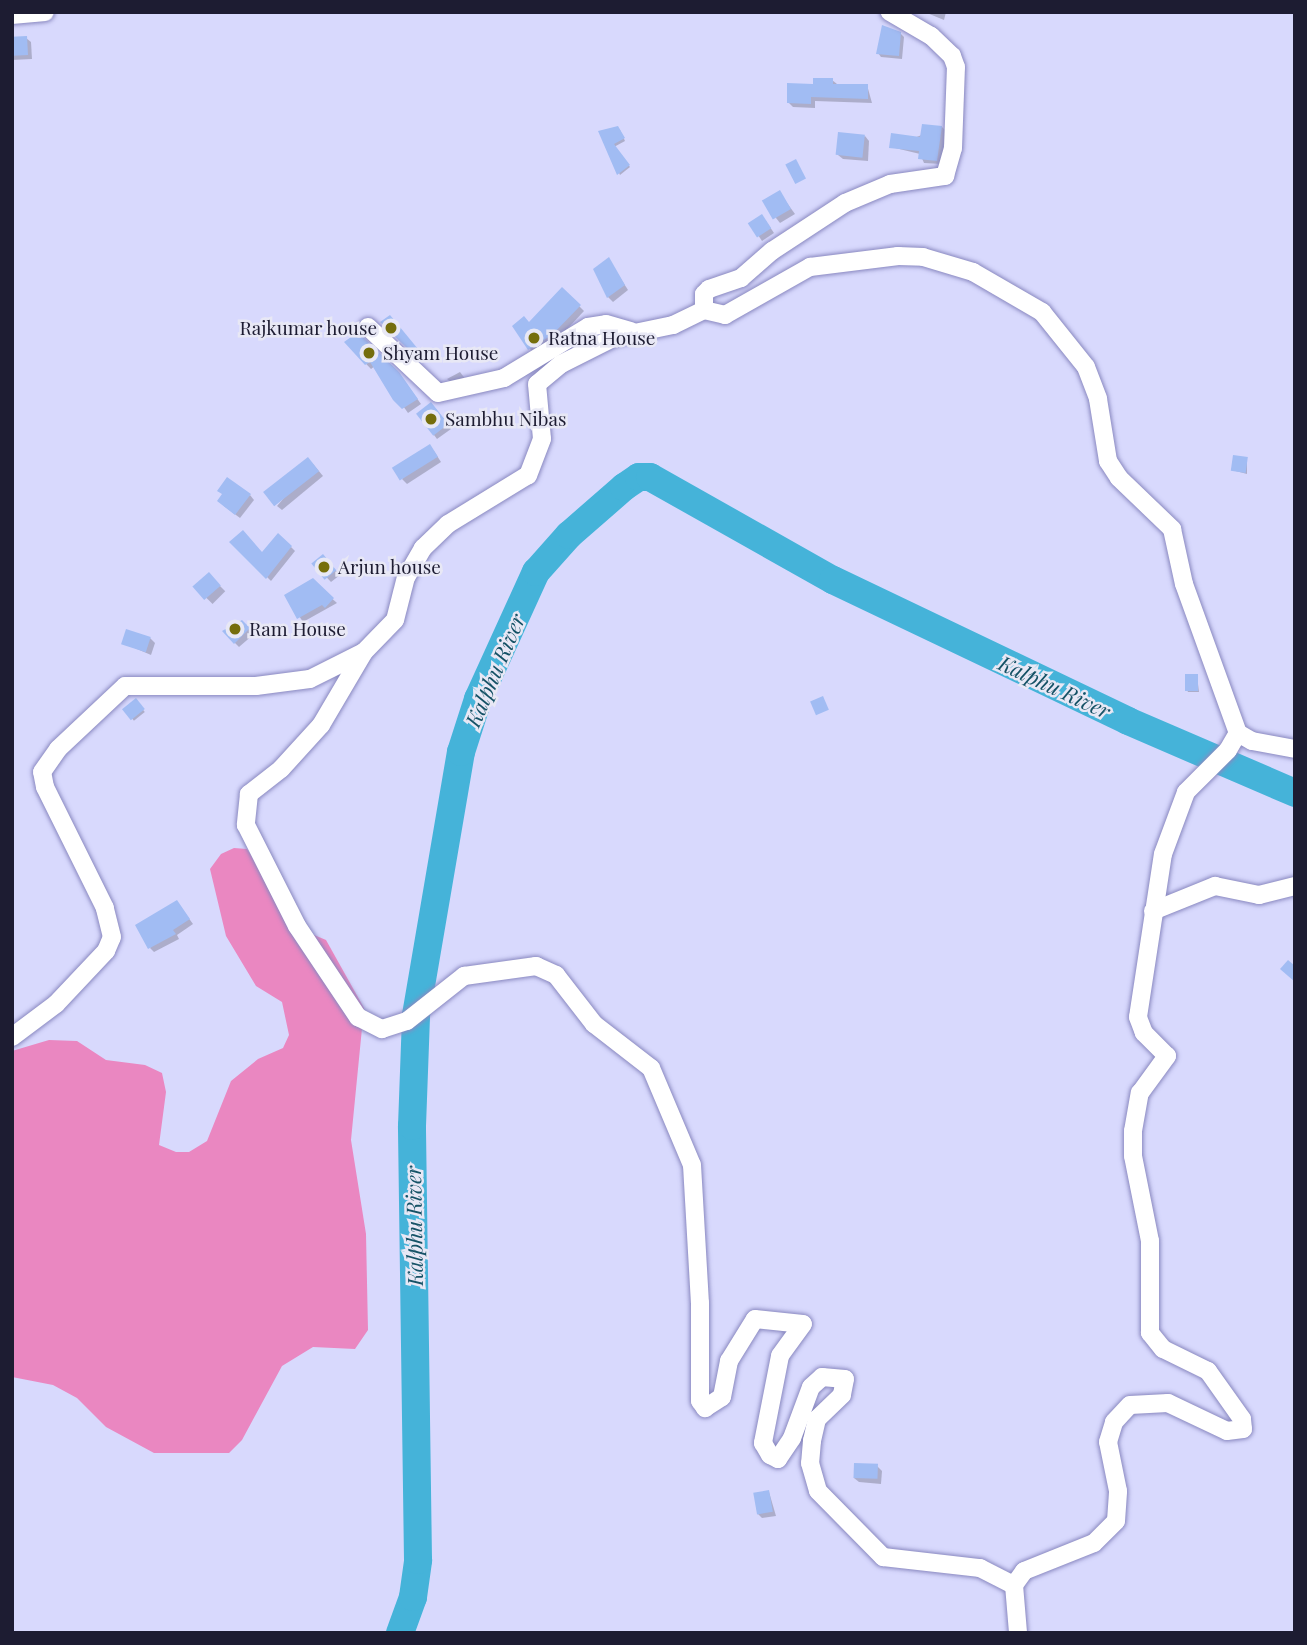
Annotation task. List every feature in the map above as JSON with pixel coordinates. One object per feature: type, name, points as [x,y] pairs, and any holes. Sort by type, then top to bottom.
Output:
[{"type":"street","points":[[12,15],[45,12]]},
{"type":"street","points":[[704,310],[704,294],[709,289],[741,278],[772,251],[845,203],[890,184],[945,176],[953,148],[956,67],[952,56],[931,36],[890,12]]},
{"type":"street","points":[[1014,1585],[980,1568],[883,1557],[833,1511],[818,1491],[810,1463],[817,1419],[842,1395],[845,1379],[822,1377],[811,1387],[792,1438],[778,1460],[770,1455],[763,1443],[780,1356],[803,1324],[755,1319],[729,1361],[722,1397],[705,1408],[697,1386],[700,1303],[692,1165],[684,1137],[651,1068],[594,1024],[556,975],[536,966],[493,969],[464,976],[407,1021],[383,1029],[358,1017],[291,915],[267,872],[246,816],[249,794],[281,769],[321,725],[363,652],[395,620],[406,577],[423,548],[448,524],[528,475],[542,439],[537,384],[561,364],[631,331],[673,325],[704,310],[725,315],[810,267],[898,256],[923,257],[973,272],[1042,312],[1086,367],[1098,399],[1108,461],[1119,478],[1172,529],[1184,584],[1238,733],[1252,741],[1295,748]]},
{"type":"street","points":[[368,327],[438,393],[504,378],[588,327],[606,324],[631,331]]},
{"type":"street","points":[[12,1037],[57,1004],[106,951],[113,937],[105,908],[45,787],[42,772],[58,748],[125,686],[256,685],[310,679],[363,652]]},
{"type":"street","points":[[1018,1633],[1014,1585],[1024,1572],[1094,1543],[1116,1521],[1118,1491],[1108,1442],[1114,1422],[1125,1409],[1138,1403],[1168,1403],[1227,1431],[1243,1429],[1242,1419],[1208,1371],[1158,1346],[1148,1326],[1150,1241],[1133,1156],[1133,1131],[1144,1085],[1167,1056],[1144,1033],[1138,1017],[1163,854],[1186,792],[1228,750],[1238,733]]},
{"type":"street","points":[[1153,911],[1215,886],[1259,895],[1295,886]]},
{"type":"shaded area","points":[[234,848],[247,849],[268,880],[288,924],[326,940],[364,1008],[351,1140],[366,1234],[368,1330],[355,1349],[313,1347],[282,1366],[242,1440],[229,1453],[154,1453],[106,1427],[77,1398],[53,1385],[12,1377],[12,1051],[49,1040],[77,1041],[106,1060],[145,1065],[162,1073],[166,1092],[159,1145],[176,1152],[189,1152],[207,1141],[231,1081],[258,1059],[283,1048],[289,1035],[282,1002],[256,986],[226,936],[210,869],[221,854]]},
{"type":"building","points":[[882,25],[901,32],[899,56],[876,54]]},
{"type":"building","points":[[27,36],[28,55],[13,56],[12,37]]},
{"type":"building","points":[[813,78],[833,78],[833,84],[868,84],[868,99],[811,97],[811,104],[787,103],[787,83],[813,84]]},
{"type":"building","points":[[922,124],[942,126],[937,161],[918,159],[919,151],[889,148],[891,133],[920,137]]},
{"type":"building","points":[[618,126],[625,138],[614,144],[630,165],[617,175],[598,131]]},
{"type":"building","points":[[838,132],[865,135],[862,158],[836,155]]},
{"type":"building","points":[[796,159],[806,179],[795,184],[785,164]]},
{"type":"building","points":[[780,190],[791,209],[773,220],[762,200]]},
{"type":"building","points":[[762,214],[771,228],[757,238],[748,223]]},
{"type":"building","points":[[609,257],[625,285],[607,298],[593,269]]},
{"type":"building","points":[[562,287],[581,305],[552,335],[528,350],[512,326],[524,316],[529,322]]},
{"type":"building","points":[[390,315],[418,349],[412,353],[380,322]]},
{"type":"building","points":[[358,332],[399,372],[418,399],[402,409],[393,400],[370,362],[365,365],[344,342]]},
{"type":"building","name":"Sambhu Nibas","points":[[431,402],[448,424],[433,436],[416,414]]},
{"type":"building","points":[[430,444],[438,457],[400,481],[392,468]]},
{"type":"building","points":[[1233,455],[1248,457],[1246,473],[1231,471]]},
{"type":"building","points":[[308,457],[319,471],[274,506],[263,492]]},
{"type":"building","points":[[227,477],[251,494],[235,515],[217,501],[222,494],[217,491]]},
{"type":"building","points":[[243,530],[262,552],[278,533],[292,546],[266,579],[229,542]]},
{"type":"building","name":"Arjun house","points":[[323,554],[336,570],[325,580],[311,563]]},
{"type":"building","points":[[209,572],[221,586],[204,600],[192,586]]},
{"type":"building","points":[[313,578],[334,598],[325,608],[322,605],[297,619],[284,595]]},
{"type":"building","name":"Ram House","points":[[242,620],[250,628],[234,644],[222,631]]},
{"type":"building","points":[[126,629],[151,637],[146,652],[121,644]]},
{"type":"building","points":[[1185,674],[1198,674],[1198,691],[1185,691]]},
{"type":"building","points":[[823,696],[829,710],[816,715],[810,701]]},
{"type":"building","points":[[136,698],[145,709],[131,720],[122,709]]},
{"type":"building","points":[[177,900],[190,919],[173,930],[176,934],[148,949],[135,925]]},
{"type":"building","points":[[1288,960],[1295,966],[1295,982],[1280,969]]},
{"type":"building","points":[[854,1463],[878,1464],[877,1479],[853,1478]]},
{"type":"building","points":[[769,1490],[773,1512],[757,1514],[753,1493]]},
{"type":"waterway","name":"Kalphu River","points":[[400,1633],[413,1597],[418,1560],[412,1126],[416,1015],[461,752],[478,699],[536,572],[569,535],[624,487],[639,477],[650,477],[833,580],[1128,721],[1295,793]]},
{"type":"place","name":"Rajkumar house","points":[[391,328]]},
{"type":"place","name":"Ratna House","points":[[534,338]]},
{"type":"place","name":"Shyam House","points":[[369,353]]},
{"type":"place","name":"Sambhu Nibas","points":[[431,419]]},
{"type":"place","name":"Arjun house","points":[[324,567]]},
{"type":"place","name":"Ram House","points":[[235,629]]}]
